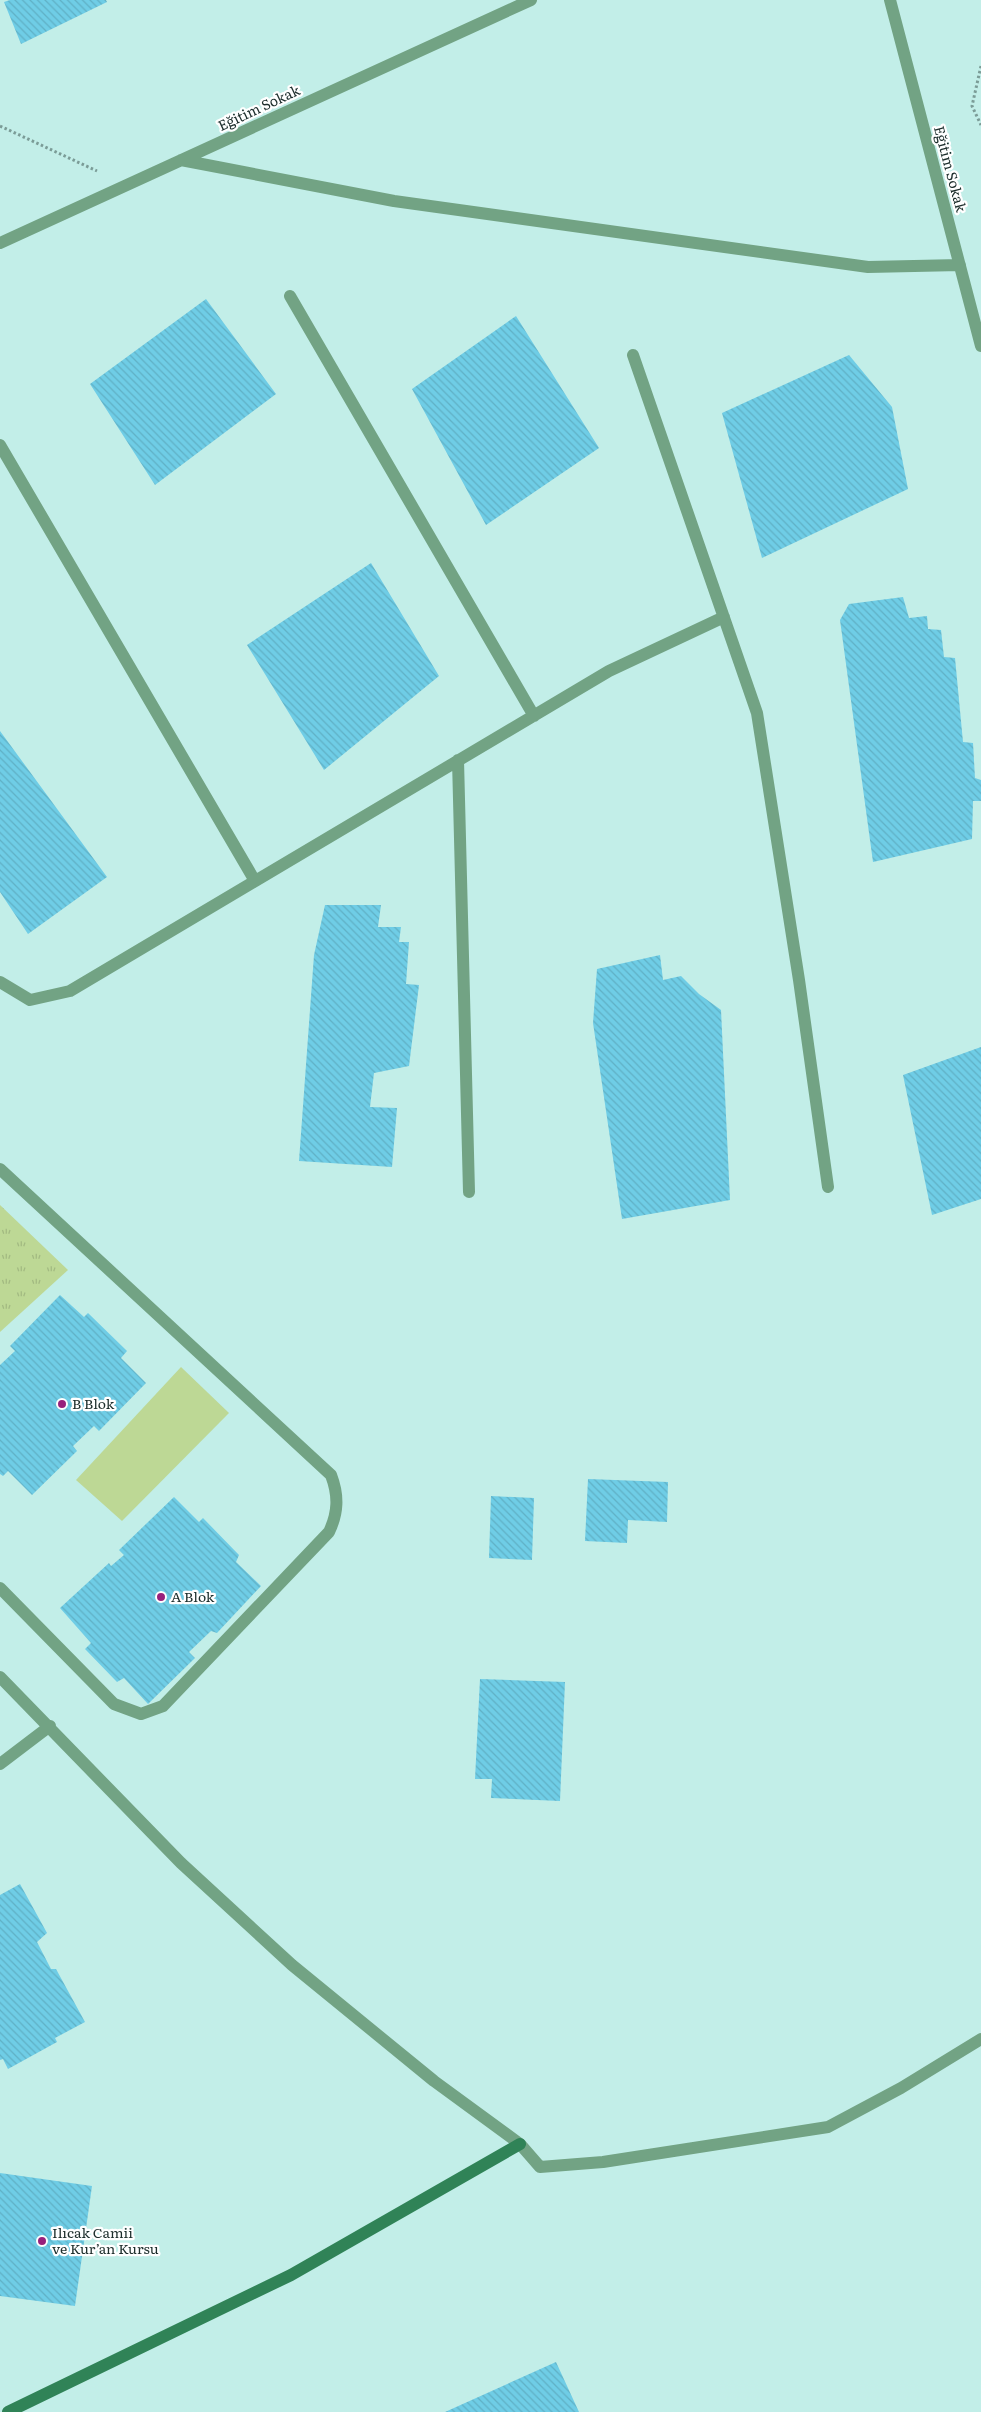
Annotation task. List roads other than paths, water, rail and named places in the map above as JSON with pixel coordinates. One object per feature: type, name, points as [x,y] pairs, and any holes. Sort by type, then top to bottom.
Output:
[{"type":"street","name":"Eğitim Sokak","points":[[0,243],[531,0]]},
{"type":"street","name":"Eğitim Sokak","points":[[890,0],[981,346]]},
{"type":"street","points":[[181,160],[394,201],[868,267],[960,265]]},
{"type":"street","points":[[290,296],[534,716]]},
{"type":"street","points":[[633,356],[757,713],[799,980],[828,1187]]},
{"type":"street","points":[[0,445],[255,881]]},
{"type":"street","points":[[0,982],[30,1000],[70,991],[609,671],[724,618]]},
{"type":"street","points":[[458,760],[469,1192]]},
{"type":"street","points":[[0,1169],[331,1475],[337,1490],[337,1504],[335,1519],[329,1532],[163,1706],[141,1714],[114,1704],[0,1588]]},
{"type":"street","points":[[0,1677],[50,1726],[181,1863],[292,1965],[434,2081],[520,2144],[540,2167],[604,2162],[828,2127],[902,2088],[981,2039]]},
{"type":"street","points":[[0,1764],[50,1726]]},
{"type":"street","points":[[8,2412],[291,2275],[520,2144]]},
{"type":"place","name":"B Blok","points":[[62,1404]]},
{"type":"place","name":"A Blok","points":[[161,1597]]},
{"type":"place","name":"Ilıcak Camii ve Kur’an Kursu","points":[[42,2241]]}]
